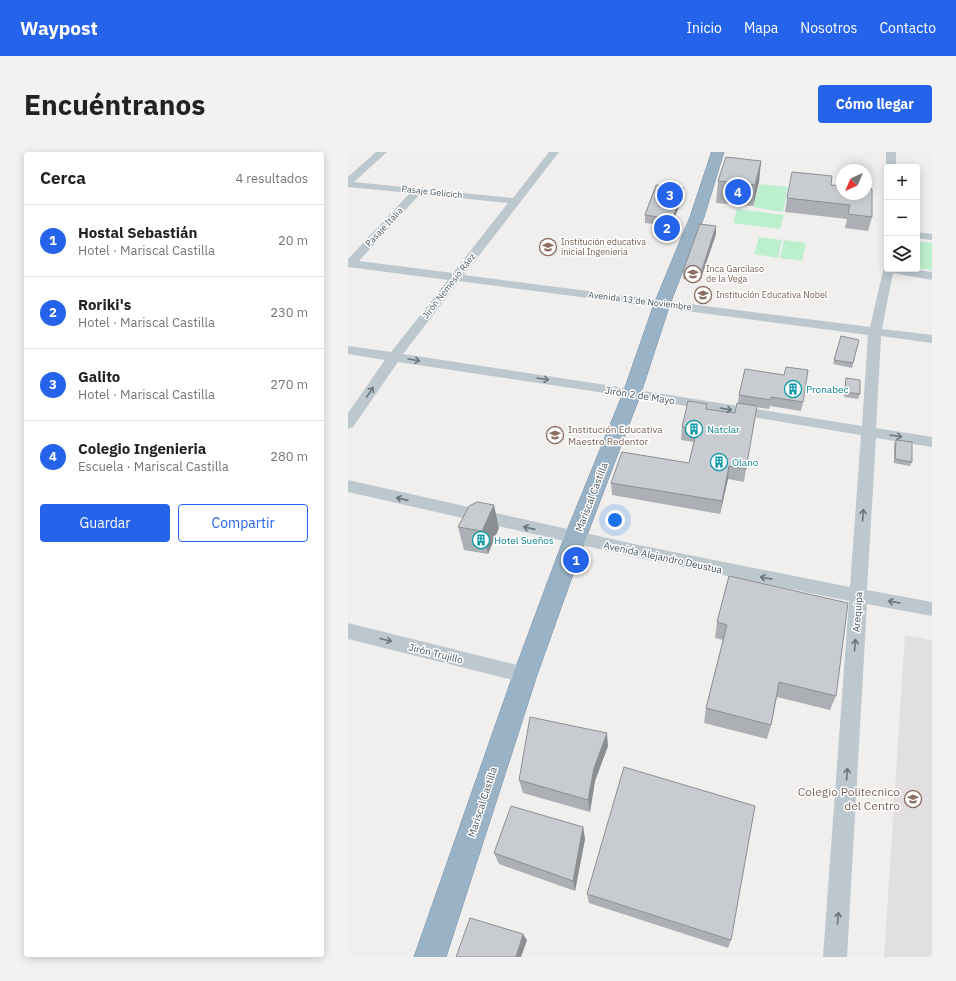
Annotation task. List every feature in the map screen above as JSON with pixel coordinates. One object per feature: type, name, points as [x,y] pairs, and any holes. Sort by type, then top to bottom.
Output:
[{"type":"highway","name":"Mariscal Castilla","points":[[430,957],[525,675],[575,538],[632,393],[662,304],[698,218],[718,152]]},
{"type":"street","points":[[348,183],[382,152]]},
{"type":"street","name":"Jirón Nemesio Ráez","points":[[348,424],[394,357],[554,152]]},
{"type":"street","points":[[891,152],[891,164]]},
{"type":"street","name":"Pasaje Gelicich","points":[[348,183],[515,201]]},
{"type":"street","name":"Pasaje Italia","points":[[349,263],[418,191]]},
{"type":"street","points":[[920,235],[932,237]]},
{"type":"street","name":"Avenida 13 de Noviembre","points":[[349,263],[932,339]]},
{"type":"street","name":"Arequipa","points":[[835,957],[875,332],[887,272]]},
{"type":"street","points":[[909,272],[932,276]]},
{"type":"street","name":"Jirón 2 de Mayo","points":[[348,350],[632,393],[932,442]]},
{"type":"street","name":"Avenida Alejandro Deustua","points":[[348,486],[575,538],[758,577],[932,609]]},
{"type":"street","name":"Jirón Trujillo","points":[[348,631],[525,675]]},
{"type":"shaded area","name":"Colegio Politecnico del Centro","points":[[905,635],[932,640],[932,957],[884,957]]},
{"type":"green space","points":[[760,184],[788,187],[783,212],[753,207]]},
{"type":"green space","points":[[737,209],[784,215],[780,229],[733,223]]},
{"type":"green space","points":[[759,237],[782,240],[778,258],[754,254]]},
{"type":"green space","points":[[784,240],[806,243],[802,261],[780,258]]},
{"type":"green space","points":[[920,241],[932,243],[932,270],[920,268]]},
{"type":"building","points":[[726,157],[761,161],[755,185],[718,181]]},
{"type":"building","points":[[792,172],[832,176],[831,185],[836,185],[836,200],[872,200],[872,217],[848,214],[850,205],[787,198]]},
{"type":"building","points":[[656,185],[684,188],[672,219],[645,215]]},
{"type":"building","points":[[700,224],[716,226],[701,273],[683,271]]},
{"type":"building","points":[[841,336],[859,340],[853,363],[834,360]]},
{"type":"building","points":[[786,367],[808,370],[803,402],[771,397],[771,400],[739,395],[745,369],[784,375]]},
{"type":"building","points":[[846,378],[860,380],[860,394],[845,392]]},
{"type":"building","points":[[688,401],[707,404],[706,409],[735,413],[737,403],[757,406],[746,469],[729,466],[722,501],[611,483],[622,452],[689,463],[697,429],[682,427]]},
{"type":"building","points":[[896,440],[912,442],[912,462],[895,459]]},
{"type":"building","points":[[477,502],[494,505],[482,531],[458,527],[469,506]]},
{"type":"building","points":[[729,576],[848,603],[836,696],[779,682],[771,725],[706,708],[727,625],[717,622]]},
{"type":"building","points":[[530,717],[607,733],[594,768],[588,800],[519,780]]},
{"type":"building","points":[[624,767],[755,806],[731,940],[587,894]]},
{"type":"building","points":[[511,806],[583,827],[573,881],[494,853]]},
{"type":"building","points":[[470,918],[523,934],[516,957],[456,957]]},
{"type":"place","name":"Colegio Ingenieria","points":[[738,192]]},
{"type":"place","name":"Galito","points":[[670,195]]},
{"type":"place","name":"Roriki's","points":[[667,228]]},
{"type":"place","name":"Institución educativa inicial Ingenieria","points":[[548,247]]},
{"type":"place","name":"Inca Garcilaso de la Vega","points":[[693,274]]},
{"type":"place","name":"Institución Educativa Nobel","points":[[703,295]]},
{"type":"place","name":"Pronabec","points":[[793,389]]},
{"type":"place","name":"Natclar","points":[[694,429]]},
{"type":"place","name":"Institución Educativa Maestro Redentor","points":[[555,435]]},
{"type":"place","name":"Olano","points":[[719,462]]},
{"type":"place","name":"Hotel Sueños","points":[[481,540]]},
{"type":"place","name":"Hostal Sebastián","points":[[576,560]]},
{"type":"place","name":"Colegio Politecnico del Centro","points":[[913,799]]}]
